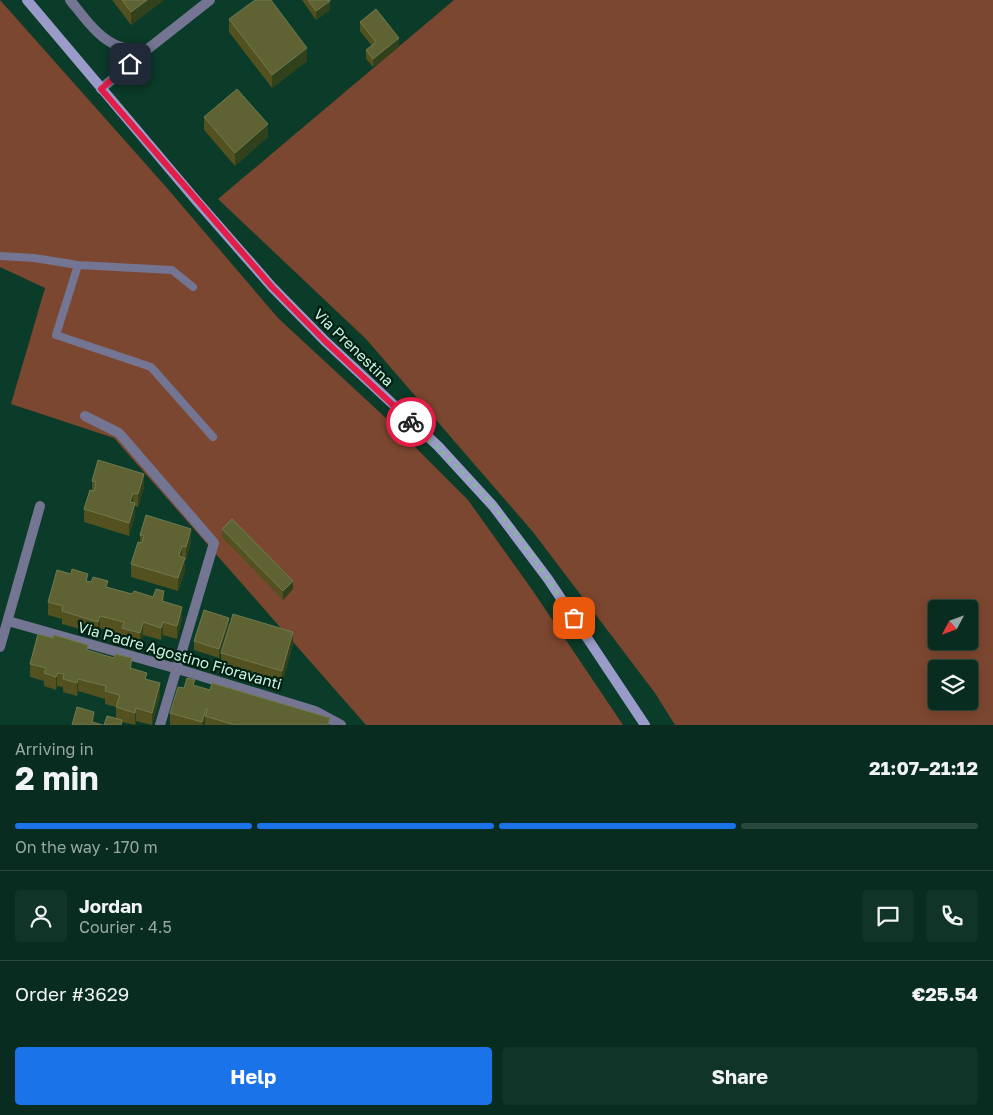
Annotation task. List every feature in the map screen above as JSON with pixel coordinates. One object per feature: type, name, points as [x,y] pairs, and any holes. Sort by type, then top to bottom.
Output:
[{"type":"main road","name":"Via Prenestina","points":[[27,0],[277,293],[330,347],[438,446],[493,506],[548,579],[645,725]]},
{"type":"street","points":[[70,0],[98,32],[110,42],[144,52]]},
{"type":"street","points":[[101,89],[210,0]]},
{"type":"street","points":[[85,416],[119,433],[214,543],[160,725]]},
{"type":"street","points":[[0,647],[40,506]]},
{"type":"street","name":"Via Padre Agostino Fioravanti","points":[[8,621],[178,669],[322,713],[341,725]]},
{"type":"lane","points":[[0,256],[34,258],[78,265],[172,270],[194,288]]},
{"type":"lane","points":[[78,265],[56,335],[152,367],[212,437]]},
{"type":"shaded area","points":[[0,0],[167,188],[278,318],[388,420],[468,500],[533,591],[623,725],[366,725],[114,438],[11,404],[45,288],[0,267]]},
{"type":"shaded area","points":[[454,0],[993,0],[993,725],[675,725],[655,693],[533,532],[366,339],[218,199]]},
{"type":"building","points":[[122,0],[147,0],[131,12]]},
{"type":"building","points":[[255,0],[271,0],[307,48],[272,75],[229,19]]},
{"type":"building","points":[[308,0],[330,0],[330,1],[316,11]]},
{"type":"building","points":[[376,9],[399,38],[373,59],[366,50],[376,42],[360,22]]},
{"type":"building","points":[[237,89],[268,124],[235,153],[204,117]]},
{"type":"building","points":[[98,460],[144,474],[138,494],[133,493],[130,502],[135,503],[129,523],[84,509],[90,490],[94,491],[96,482],[92,481]]},
{"type":"building","points":[[146,515],[191,529],[186,547],[182,546],[179,556],[185,558],[178,578],[131,564],[138,542],[142,543],[144,536],[140,535]]},
{"type":"building","points":[[232,519],[293,581],[283,591],[222,529]]},
{"type":"building","points":[[72,569],[88,574],[86,581],[91,582],[93,577],[108,581],[106,587],[132,594],[134,591],[153,597],[156,589],[164,591],[162,601],[182,607],[177,626],[163,622],[161,628],[143,622],[140,633],[122,628],[124,622],[100,616],[98,622],[62,611],[63,606],[48,602],[57,570],[71,574]]},
{"type":"building","points":[[204,610],[229,618],[219,649],[194,641]]},
{"type":"building","points":[[233,614],[293,632],[282,671],[221,653]]},
{"type":"building","points":[[38,634],[53,638],[54,635],[88,645],[87,650],[114,658],[115,654],[132,658],[130,668],[147,673],[145,679],[160,683],[152,713],[136,708],[135,713],[116,707],[120,695],[105,691],[106,686],[78,679],[77,683],[63,679],[64,674],[57,673],[56,677],[44,673],[46,668],[30,664]]},
{"type":"building","points":[[187,678],[195,680],[193,685],[210,690],[212,683],[330,718],[328,725],[235,725],[205,716],[208,709],[206,709],[202,722],[170,713],[178,687],[184,688]]},
{"type":"building","points":[[77,707],[94,712],[92,722],[103,725],[72,725]]},
{"type":"building","points":[[107,716],[122,720],[121,725],[104,725]]},
{"type":"way so far","points":[[411,422],[438,446],[493,506],[533,558],[574,618]]},
{"type":"route","points":[[130,64],[101,89],[272,287],[325,341],[411,422]]}]
